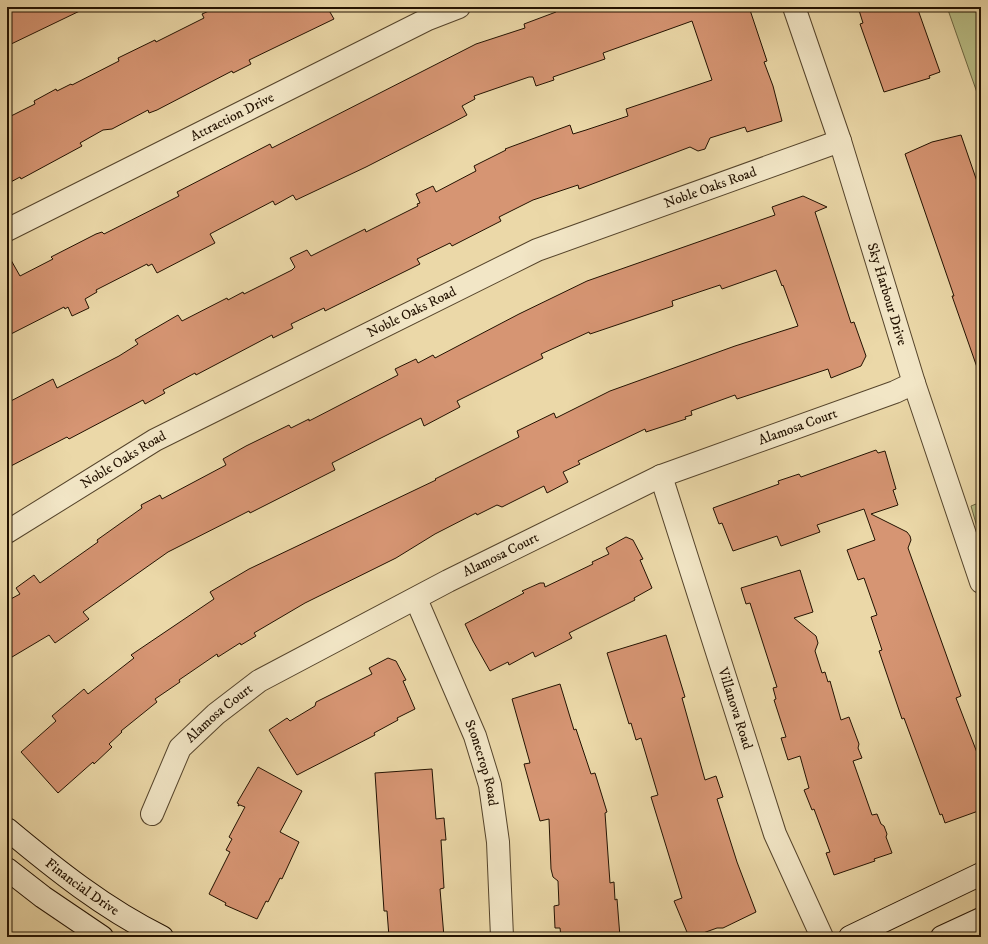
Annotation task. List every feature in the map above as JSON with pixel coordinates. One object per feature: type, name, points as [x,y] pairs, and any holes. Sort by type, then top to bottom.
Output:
[{"type":"street","name":"Attraction Drive","points":[[7,230],[428,19],[459,7]]},
{"type":"street","name":"Sky Harbour Drive","points":[[794,7],[840,141],[914,383],[981,582]]},
{"type":"street","name":"Noble Oaks Road","points":[[7,532],[155,440],[537,250],[840,141]]},
{"type":"street","name":"Alamosa Court","points":[[152,814],[180,748],[216,714],[260,681],[448,581],[661,476],[895,392],[914,383]]},
{"type":"street","name":"Villanova Road","points":[[661,476],[775,834],[822,937]]},
{"type":"street","name":"Stonecrop Road","points":[[416,599],[475,736],[490,785],[498,842],[502,937]]},
{"type":"street","name":"Financial Drive","points":[[7,829],[44,860],[98,900],[162,937]]},
{"type":"street","points":[[7,869],[43,897],[102,937]]},
{"type":"street","points":[[850,937],[981,874]]},
{"type":"street","points":[[942,937],[981,919]]},
{"type":"green space","points":[[947,7],[981,7],[981,104]]},
{"type":"green space","points":[[981,502],[981,541],[971,506]]},
{"type":"building","points":[[7,7],[88,7],[7,46]]},
{"type":"building","points":[[218,7],[327,7],[334,19],[249,60],[251,64],[233,73],[232,71],[157,110],[149,113],[148,110],[112,129],[103,130],[80,143],[82,146],[21,179],[20,177],[7,184],[7,118],[35,104],[34,101],[56,89],[57,91],[71,84],[72,85],[119,61],[118,58],[155,40],[156,42],[204,18],[202,14]]},
{"type":"building","points":[[554,7],[749,7],[767,61],[764,62],[773,86],[782,121],[747,132],[745,127],[710,138],[705,149],[698,151],[690,147],[579,189],[578,185],[533,200],[499,217],[501,221],[452,246],[450,243],[417,259],[420,264],[325,311],[324,308],[291,324],[293,328],[273,338],[272,335],[196,375],[195,373],[163,390],[165,393],[145,404],[143,400],[69,439],[67,437],[7,468],[7,403],[53,379],[57,388],[119,356],[138,344],[135,340],[178,315],[182,321],[227,298],[228,300],[243,292],[244,294],[292,270],[295,267],[290,258],[307,250],[311,256],[365,229],[366,232],[418,206],[417,204],[420,203],[416,194],[433,186],[436,192],[476,171],[474,166],[506,150],[505,149],[570,125],[573,134],[628,116],[626,109],[712,80],[692,21],[603,53],[605,59],[553,77],[554,80],[536,86],[533,77],[529,77],[474,96],[475,99],[462,106],[467,115],[450,124],[366,167],[296,200],[293,195],[275,205],[273,201],[210,234],[215,243],[157,273],[152,264],[148,266],[147,264],[96,290],[97,292],[85,299],[89,308],[72,316],[68,307],[65,309],[64,307],[7,336],[7,253],[20,276],[53,259],[51,257],[96,234],[102,232],[104,234],[179,196],[177,192],[270,144],[272,148],[476,44],[525,28],[524,24],[556,12]]},
{"type":"building","points":[[858,7],[917,7],[940,72],[929,76],[930,78],[884,92],[860,24],[863,23]]},
{"type":"building","points":[[961,135],[981,193],[981,372],[979,373],[905,154],[932,142]]},
{"type":"building","points":[[803,196],[827,207],[815,212],[851,323],[854,322],[866,356],[861,366],[831,378],[828,369],[737,399],[735,395],[691,411],[692,415],[685,417],[686,419],[646,432],[645,429],[578,461],[580,464],[563,472],[568,482],[547,493],[544,486],[502,507],[497,505],[477,515],[476,513],[435,534],[396,558],[305,603],[254,633],[256,636],[241,645],[240,643],[218,657],[217,654],[179,680],[180,682],[155,699],[157,702],[121,731],[122,732],[109,744],[112,747],[94,764],[93,762],[58,793],[21,752],[56,721],[52,716],[84,689],[88,694],[134,658],[131,655],[214,599],[210,592],[249,569],[436,480],[435,479],[519,437],[517,431],[554,413],[556,418],[610,391],[735,346],[798,326],[776,270],[722,289],[720,285],[672,301],[673,306],[590,334],[589,332],[541,354],[543,358],[457,401],[460,407],[424,426],[421,418],[332,463],[335,470],[168,552],[83,612],[89,619],[55,643],[49,635],[7,660],[7,601],[20,594],[16,588],[34,575],[40,583],[98,542],[97,540],[142,508],[141,505],[160,495],[162,499],[226,465],[223,459],[246,446],[289,425],[291,428],[309,419],[309,421],[398,375],[395,369],[416,359],[418,363],[433,355],[435,358],[519,314],[587,281],[775,215],[772,207]]},
{"type":"building","points":[[876,450],[878,453],[885,451],[896,489],[893,490],[898,505],[871,514],[907,532],[910,536],[911,540],[908,548],[961,696],[956,698],[981,763],[981,810],[945,823],[942,814],[940,815],[904,718],[902,719],[879,651],[882,650],[871,617],[877,615],[864,578],[858,580],[847,550],[875,540],[864,509],[817,525],[820,532],[781,546],[777,536],[733,551],[722,523],[719,524],[713,508],[779,484],[778,481],[799,474],[801,477]]},
{"type":"building","points":[[626,537],[633,540],[643,559],[640,560],[652,588],[634,598],[635,600],[569,633],[572,638],[535,657],[533,652],[509,665],[508,662],[490,671],[465,624],[524,593],[522,591],[540,583],[544,583],[545,587],[593,564],[592,562],[609,554],[606,548]]},
{"type":"building","points":[[800,570],[813,612],[794,618],[816,636],[818,643],[815,651],[822,673],[825,672],[828,682],[830,681],[841,720],[849,717],[859,744],[858,748],[862,758],[853,761],[872,815],[877,814],[881,824],[884,826],[887,834],[886,837],[892,853],[874,859],[875,861],[834,875],[826,853],[830,852],[814,809],[812,810],[804,790],[809,788],[800,756],[788,760],[781,738],[786,737],[774,700],[776,699],[773,688],[777,687],[750,603],[746,604],[741,588]]},
{"type":"building","points":[[666,635],[685,697],[682,698],[705,780],[716,776],[723,797],[717,799],[737,862],[756,912],[723,928],[717,928],[692,937],[689,937],[674,901],[682,898],[651,797],[658,795],[641,738],[636,740],[631,723],[629,724],[607,653]]},
{"type":"building","points":[[388,658],[396,661],[406,680],[403,681],[415,709],[397,718],[398,720],[374,733],[375,735],[297,775],[269,730],[287,718],[290,721],[315,706],[316,702],[372,674],[369,668]]},
{"type":"building","points":[[560,684],[574,730],[576,729],[591,774],[595,773],[607,812],[605,813],[610,883],[614,882],[620,937],[561,937],[560,928],[555,928],[554,906],[559,905],[558,881],[553,877],[551,869],[549,819],[540,821],[524,764],[530,763],[512,699]]},
{"type":"building","points":[[258,767],[302,791],[280,832],[299,842],[282,879],[280,878],[268,902],[266,901],[257,919],[225,905],[226,903],[209,894],[230,852],[226,850],[232,839],[229,837],[245,807],[240,805],[238,806],[239,804],[237,803]]},
{"type":"building","points":[[432,769],[436,819],[444,818],[446,840],[441,840],[444,888],[440,889],[444,937],[389,937],[387,911],[384,911],[375,773]]}]
